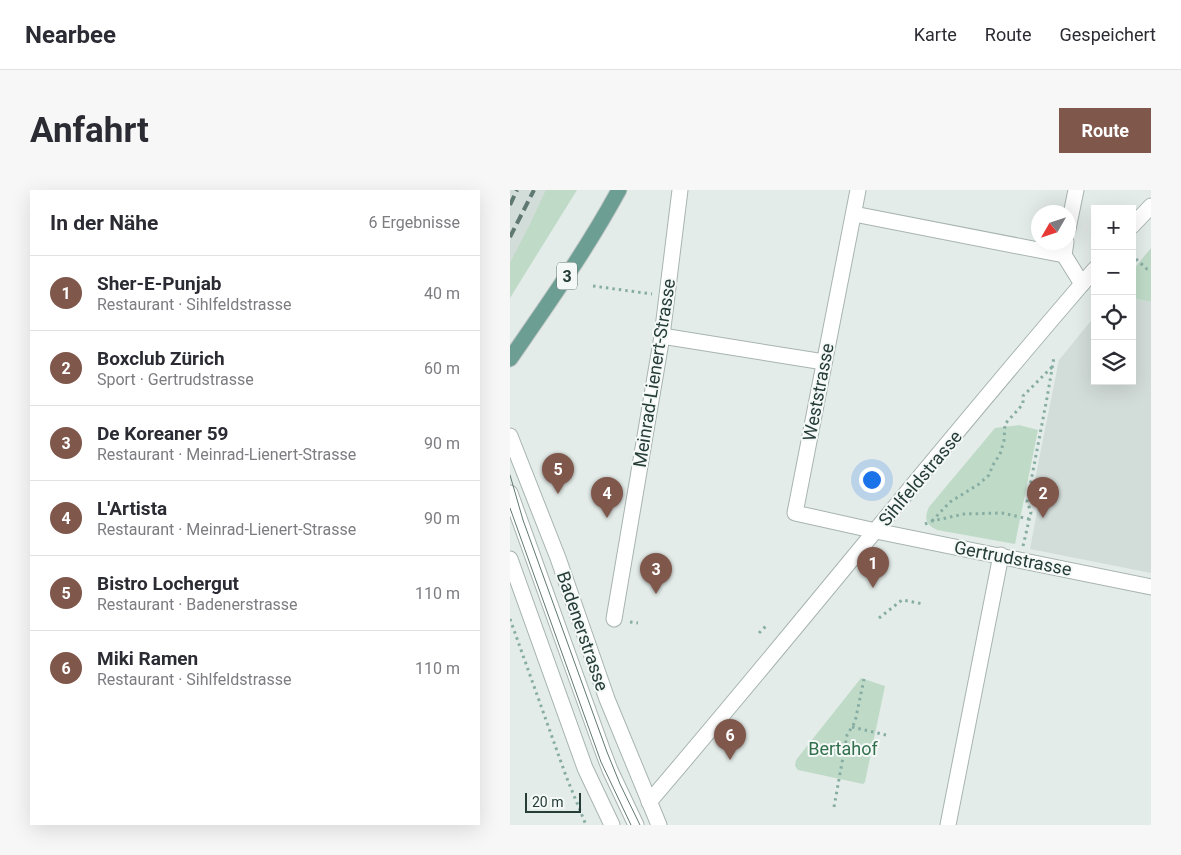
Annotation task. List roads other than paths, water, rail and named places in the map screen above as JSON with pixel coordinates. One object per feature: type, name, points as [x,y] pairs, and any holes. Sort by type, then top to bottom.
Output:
[{"type":"main road","name":"3","points":[[510,359],[566,279],[619,190]]},
{"type":"street","name":"Weststrasse","points":[[858,190],[795,513],[876,531]]},
{"type":"street","points":[[1073,205],[1076,190]]},
{"type":"street","name":"Meinrad-Lienert-Strasse","points":[[614,619],[662,336],[677,191]]},
{"type":"street","points":[[1136,222],[1151,206]]},
{"type":"street","points":[[854,214],[1031,243]]},
{"type":"street","points":[[1065,250],[1082,284]]},
{"type":"street","name":"Sihlfeldstrasse","points":[[649,802],[1091,274]]},
{"type":"street","points":[[662,336],[824,362]]},
{"type":"street","name":"Badenerstrasse","points":[[510,436],[558,558],[606,699],[658,825]]},
{"type":"street","name":"Badenerstrasse","points":[[510,493],[602,749],[636,825]]},
{"type":"street","name":"Gertrudstrasse","points":[[876,531],[1151,587]]},
{"type":"street","points":[[948,825],[1001,556]]},
{"type":"street","points":[[510,559],[586,768],[612,825]]},
{"type":"tram line","points":[[510,475],[523,520],[607,752],[640,825]]},
{"type":"tram line","points":[[510,508],[601,762],[631,825]]},
{"type":"railway","points":[[510,205],[517,190]]},
{"type":"railway","points":[[510,237],[534,190]]},
{"type":"place","name":"Bistro Lochergut","points":[[558,494]]},
{"type":"place","name":"L'Artista","points":[[607,518]]},
{"type":"place","name":"Boxclub Zürich","points":[[1043,518]]},
{"type":"place","name":"Sher-E-Punjab","points":[[873,588]]},
{"type":"place","name":"De Koreaner 59","points":[[656,594]]},
{"type":"place","name":"Miki Ramen","points":[[730,760]]},
{"type":"park label","name":"Bertahof","points":[[843,748]]}]
